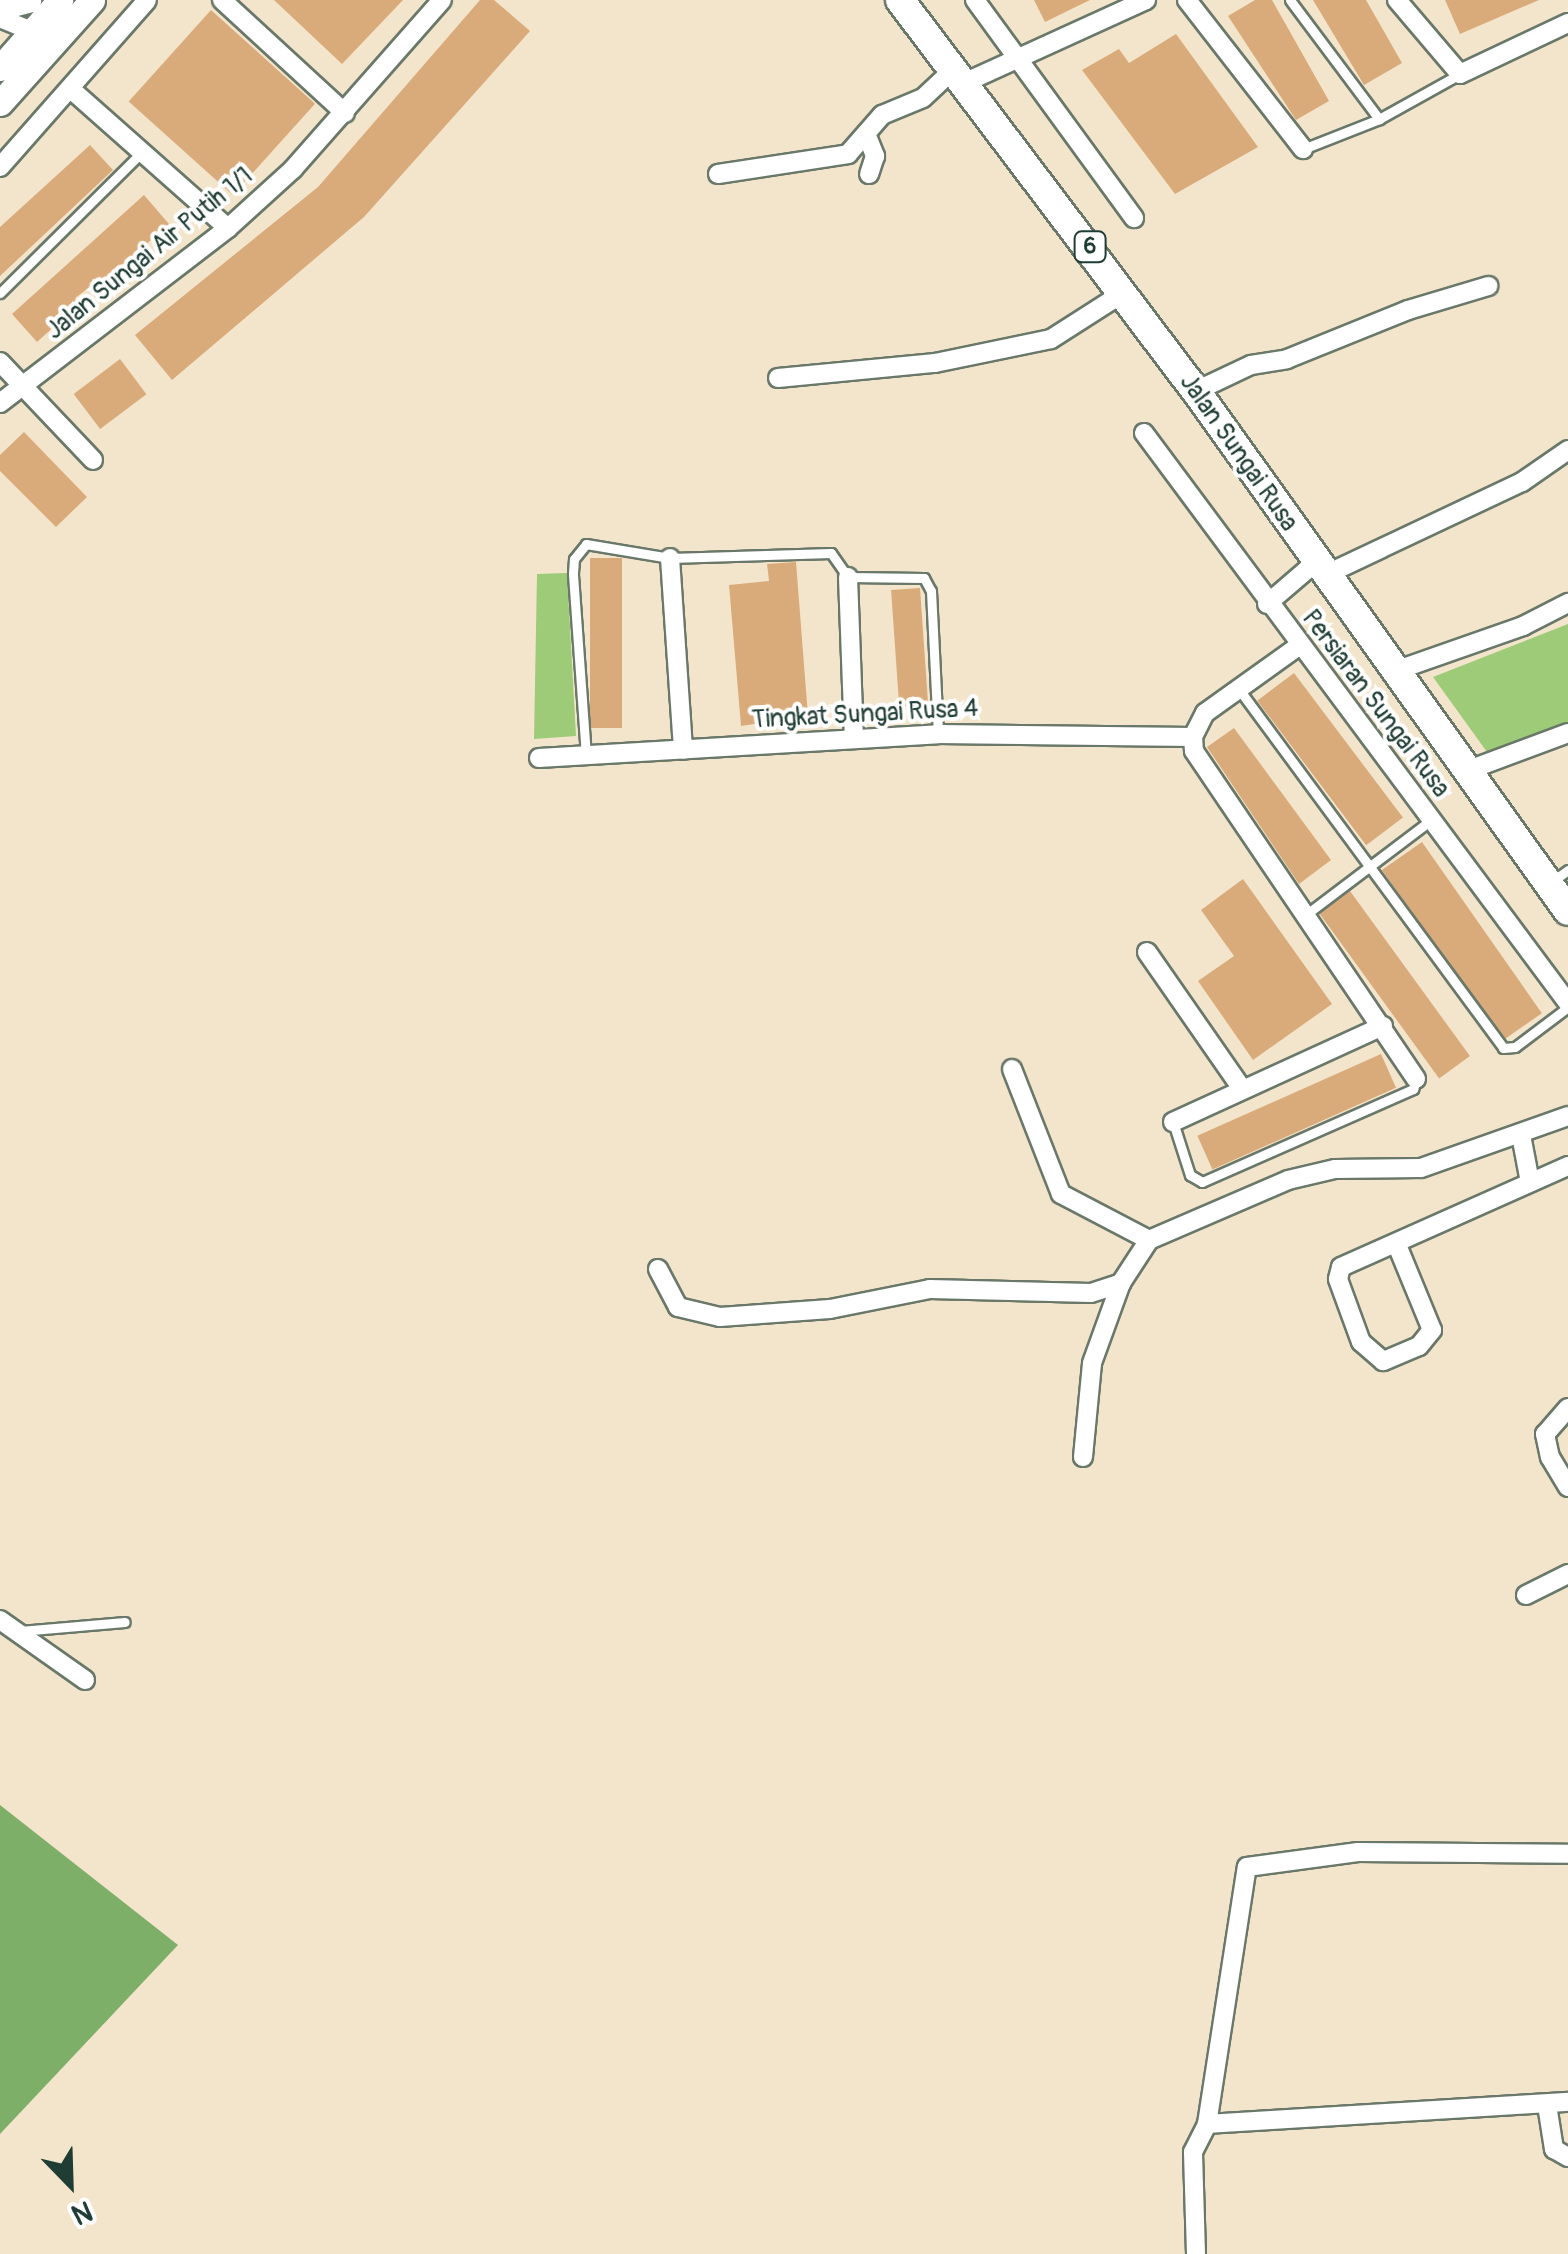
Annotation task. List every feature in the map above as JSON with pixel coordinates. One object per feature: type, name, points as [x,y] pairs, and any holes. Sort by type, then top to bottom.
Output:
[{"type":"main road","name":"Jalan Sungai Rusa","points":[[900,0],[1196,391],[1466,771],[1558,877],[1568,911]]},
{"type":"street","points":[[1,17],[28,0]]},
{"type":"street","points":[[0,68],[60,0]]},
{"type":"street","points":[[0,102],[56,46],[92,0]]},
{"type":"street","points":[[0,167],[73,90],[147,0]]},
{"type":"street","points":[[222,0],[344,113]]},
{"type":"street","name":"Jalan Sungai Air Putih 1/1","points":[[0,403],[228,228],[344,113],[442,0]]},
{"type":"street","points":[[975,0],[1134,218]]},
{"type":"street","points":[[718,174],[838,158],[867,136],[882,115],[924,98],[960,76],[1020,60],[1146,0]]},
{"type":"street","points":[[1187,0],[1303,149]]},
{"type":"street","points":[[1397,0],[1460,74],[1568,23]]},
{"type":"street","points":[[1,17],[34,30],[56,46]]},
{"type":"street","points":[[73,90],[228,228]]},
{"type":"street","points":[[867,136],[876,156],[869,174]]},
{"type":"street","points":[[1196,391],[1251,364],[1287,359],[1408,310],[1488,286]]},
{"type":"street","points":[[778,378],[935,362],[1051,339],[1123,293]]},
{"type":"street","points":[[0,362],[93,460]]},
{"type":"street","name":"Persiaran Sungai Rusa","points":[[1144,433],[1267,604],[1568,1005]]},
{"type":"street","points":[[1267,604],[1320,568],[1522,482],[1568,450]]},
{"type":"street","points":[[670,558],[683,750]]},
{"type":"street","points":[[848,577],[854,739]]},
{"type":"street","points":[[1392,672],[1523,626],[1568,602]]},
{"type":"street","points":[[1300,645],[1204,713],[1193,737],[1197,757],[1308,913],[1416,1079]]},
{"type":"street","points":[[1466,771],[1568,733]]},
{"type":"street","name":"Tingkat Sungai Rusa 4","points":[[539,758],[938,734],[1193,737]]},
{"type":"street","points":[[1147,952],[1241,1087]]},
{"type":"street","points":[[1173,1122],[1241,1087],[1383,1026]]},
{"type":"street","points":[[1012,1069],[1061,1194],[1150,1240]]},
{"type":"street","points":[[1083,1457],[1092,1362],[1121,1283],[1150,1240],[1303,1176],[1421,1168],[1568,1116]]},
{"type":"street","points":[[1520,1135],[1530,1182]]},
{"type":"street","points":[[1398,1246],[1432,1330],[1419,1346],[1383,1361],[1361,1342],[1337,1272],[1568,1166]]},
{"type":"street","points":[[658,1270],[678,1307],[720,1318],[797,1313],[930,1288],[1053,1295],[1091,1293],[1121,1283]]},
{"type":"street","points":[[1568,1408],[1545,1434],[1568,1487]]},
{"type":"street","points":[[1526,1595],[1568,1574]]},
{"type":"street","points":[[0,1620],[85,1680]]},
{"type":"street","points":[[1196,2254],[1193,2152],[1207,2124],[1247,1867],[1358,1852],[1568,1854]]},
{"type":"street","points":[[1207,2124],[1568,2102]]},
{"type":"street","points":[[1547,2105],[1554,2149],[1568,2157]]},
{"type":"lane","points":[[1290,0],[1380,119]]},
{"type":"lane","points":[[1303,149],[1380,119],[1460,74]]},
{"type":"lane","points":[[0,293],[142,152]]},
{"type":"lane","points":[[586,756],[574,559],[586,544],[670,558],[832,553],[848,577],[914,576],[930,584],[938,734]]},
{"type":"lane","points":[[1238,688],[1502,1048],[1515,1047],[1568,1005]]},
{"type":"lane","points":[[1308,913],[1431,820]]},
{"type":"lane","points":[[1173,1122],[1190,1175],[1202,1182],[1413,1089],[1416,1079]]},
{"type":"lane","points":[[20,1631],[125,1622]]},
{"type":"green space","points":[[567,573],[576,736],[534,739],[537,574]]},
{"type":"green space","points":[[1568,624],[1568,724],[1487,752],[1433,677]]},
{"type":"green space","points":[[0,1805],[178,1945],[0,2134]]},
{"type":"building","points":[[274,0],[403,0],[342,64]]},
{"type":"building","points":[[480,0],[494,0],[530,31],[364,217],[172,380],[135,335],[318,187]]},
{"type":"building","points":[[1034,0],[1090,0],[1045,22]]},
{"type":"building","points":[[1255,0],[1272,0],[1329,101],[1296,120],[1228,16]]},
{"type":"building","points":[[1313,0],[1366,0],[1402,63],[1364,85]]},
{"type":"building","points":[[1445,0],[1539,0],[1460,34]]},
{"type":"building","points":[[211,10],[315,104],[233,195],[129,101]]},
{"type":"building","points":[[1176,34],[1258,147],[1175,194],[1082,70],[1119,49],[1129,63]]},
{"type":"building","points":[[90,145],[113,170],[0,276],[0,227]]},
{"type":"building","points":[[144,195],[169,224],[97,288],[94,284],[75,298],[79,304],[37,342],[12,314]]},
{"type":"building","points":[[120,359],[146,394],[100,429],[74,394]]},
{"type":"building","points":[[24,432],[87,497],[56,527],[0,471],[0,455]]},
{"type":"building","points":[[590,558],[622,558],[622,728],[590,728]]},
{"type":"building","points":[[796,562],[808,716],[741,726],[729,585],[769,581],[767,564]]},
{"type":"building","points":[[920,588],[928,705],[899,707],[891,590]]},
{"type":"building","points":[[1294,673],[1403,818],[1366,845],[1257,701]]},
{"type":"building","points":[[1234,728],[1331,860],[1299,884],[1207,747]]},
{"type":"building","points":[[1422,842],[1542,1013],[1502,1041],[1382,870]]},
{"type":"building","points":[[1243,879],[1332,1004],[1253,1060],[1198,981],[1234,956],[1201,910]]},
{"type":"building","points":[[1350,891],[1470,1056],[1439,1078],[1319,913]]},
{"type":"building","points":[[1381,1054],[1396,1088],[1212,1170],[1197,1136]]}]
